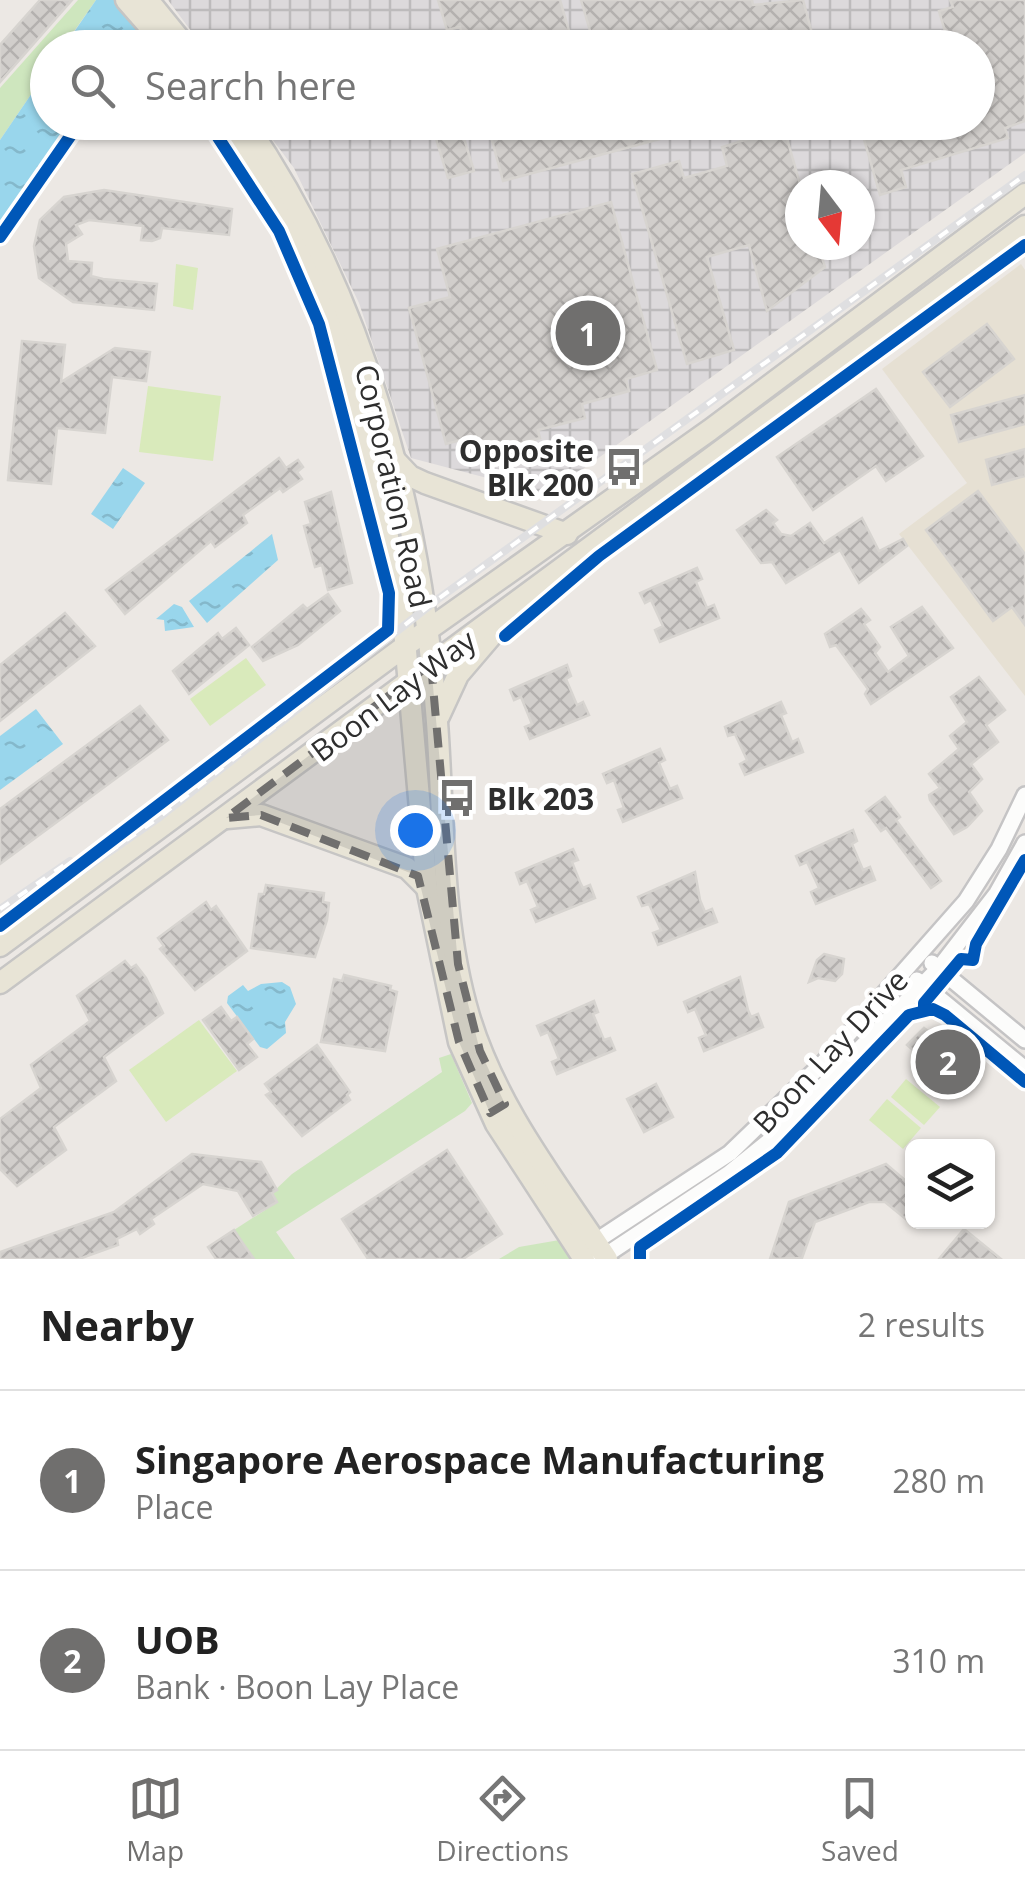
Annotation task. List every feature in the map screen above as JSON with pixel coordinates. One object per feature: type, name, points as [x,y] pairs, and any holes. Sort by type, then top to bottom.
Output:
[{"type":"main road","points":[[126,0],[153,13]]},
{"type":"main road","name":"Corporation Road","points":[[235,140],[282,214],[339,338],[401,596],[426,888],[458,1042],[497,1108],[595,1254]]},
{"type":"main road","name":"Corporation Road","points":[[257,140],[278,170],[356,333],[391,455],[428,631],[458,964],[497,1108]]},
{"type":"main road","name":"Boon Lay Way","points":[[0,946],[408,644],[567,534],[1025,194]]},
{"type":"main road","name":"Boon Lay Way","points":[[0,982],[1025,226]]},
{"type":"main road","points":[[391,455],[410,476],[567,534]]},
{"type":"main road","points":[[371,672],[395,636],[401,596]]},
{"type":"main road","points":[[437,722],[458,675],[516,603]]},
{"type":"main road","points":[[226,818],[243,814],[274,820],[408,868],[426,888]]},
{"type":"street","name":"Boon Lay Drive","points":[[595,1254],[730,1153],[811,1075],[966,901],[999,848],[1025,794]]},
{"type":"street","name":"Boon Lay Drive","points":[[595,1254],[746,1161],[938,968],[997,893],[1025,843]]},
{"type":"street","points":[[921,954],[1025,1040]]},
{"type":"street","points":[[907,971],[1025,1068]]},
{"type":"street","points":[[984,1035],[990,1020],[997,1017]]},
{"type":"highlighted area","points":[[431,664],[458,964],[480,1051],[505,1104],[490,1113],[459,1042],[418,876],[261,815],[226,818]]},
{"type":"shaded area","points":[[168,0],[1025,0],[1025,153],[548,494],[411,458],[359,303],[294,168],[273,140],[995,140],[995,30],[190,30]]},
{"type":"shaded area","points":[[1021,264],[1025,270],[1025,696],[899,534],[967,483],[882,369]]},
{"type":"green space","points":[[78,0],[96,0],[75,30],[51,30]]},
{"type":"green space","points":[[30,54],[30,96],[0,140],[0,88]]},
{"type":"green space","points":[[61,140],[74,140],[0,245],[0,227]]},
{"type":"green space","points":[[176,264],[198,268],[193,310],[173,306]]},
{"type":"green space","points":[[148,386],[221,396],[213,461],[139,452]]},
{"type":"green space","points":[[246,658],[266,685],[210,726],[190,699]]},
{"type":"green space","points":[[199,1020],[237,1071],[166,1122],[129,1070]]},
{"type":"green space","points":[[451,1054],[472,1103],[465,1111],[276,1232],[295,1259],[254,1259],[234,1230],[276,1203],[273,1192],[292,1174],[442,1072],[439,1058]]},
{"type":"green space","points":[[906,1079],[940,1107],[924,1125],[891,1097]]},
{"type":"green space","points":[[887,1099],[921,1128],[912,1139],[905,1139],[903,1149],[869,1120]]},
{"type":"green space","points":[[571,1238],[584,1259],[499,1259],[519,1247]]},
{"type":"water","points":[[96,0],[158,0],[137,30],[75,30]]},
{"type":"water","points":[[30,96],[30,140],[61,140],[0,227],[0,140]]},
{"type":"water","points":[[123,468],[145,483],[113,529],[91,514]]},
{"type":"water","points":[[272,534],[278,560],[207,623],[189,601]]},
{"type":"water","points":[[174,604],[182,607],[194,627],[165,631],[164,620],[156,619]]},
{"type":"water","points":[[36,709],[63,744],[0,790],[0,736]]},
{"type":"water","points":[[282,982],[290,987],[296,1004],[285,1022],[286,1033],[267,1049],[260,1047],[227,1003],[228,996],[243,985],[248,991],[261,984]]},
{"type":"building","points":[[40,0],[72,0],[46,30],[30,30],[30,48],[0,82],[0,45]]},
{"type":"building","points":[[438,0],[560,0],[569,30],[460,27],[447,30]]},
{"type":"building","points":[[581,0],[752,0],[753,5],[803,0],[811,30],[590,30]]},
{"type":"building","points":[[950,0],[1025,0],[1025,121],[1005,128],[1008,138],[901,170],[906,187],[880,195],[864,140],[995,140],[995,30],[945,30],[939,11],[953,7]]},
{"type":"building","points":[[436,140],[465,140],[474,171],[448,178]]},
{"type":"building","points":[[492,140],[656,140],[503,181]]},
{"type":"building","points":[[745,140],[787,140],[796,170],[785,170],[785,260],[823,260],[825,267],[767,311],[749,245],[707,257],[734,350],[687,364],[632,174],[679,161],[684,178],[727,166],[722,147]]},
{"type":"building","points":[[104,190],[232,209],[229,235],[162,228],[160,238],[152,241],[141,240],[143,226],[89,220],[76,225],[82,234],[66,244],[68,261],[92,263],[91,276],[157,284],[154,310],[73,302],[39,278],[34,246],[40,220],[64,197]]},
{"type":"building","points":[[611,202],[657,370],[626,379],[629,391],[582,404],[585,418],[538,430],[540,438],[481,454],[476,436],[446,444],[409,308],[450,297],[437,249]]},
{"type":"building","points":[[987,324],[1014,359],[950,407],[923,372]]},
{"type":"building","points":[[22,341],[65,345],[61,382],[115,348],[150,352],[146,381],[112,377],[105,433],[57,428],[51,484],[8,480]]},
{"type":"building","points":[[876,389],[923,456],[886,481],[876,466],[813,510],[777,457]]},
{"type":"building","points":[[1025,395],[1025,424],[959,442],[951,415]]},
{"type":"building","points":[[1025,449],[1025,476],[992,485],[986,460]]},
{"type":"building","points":[[279,458],[286,468],[298,460],[303,467],[297,472],[302,479],[283,492],[280,488],[243,515],[247,523],[215,547],[211,541],[125,614],[106,590]]},
{"type":"building","points":[[978,491],[1025,554],[1025,625],[1012,607],[993,621],[926,530]]},
{"type":"building","points":[[331,492],[352,583],[328,590],[322,565],[315,567],[304,526],[311,524],[305,502]]},
{"type":"building","points":[[766,510],[777,520],[773,523],[781,534],[791,536],[810,523],[824,543],[862,518],[879,551],[903,539],[907,546],[859,583],[840,550],[786,583],[772,562],[761,563],[737,530]]},
{"type":"building","points":[[697,568],[702,579],[696,582],[707,608],[714,605],[719,618],[660,642],[655,630],[663,626],[651,600],[645,603],[640,593]]},
{"type":"building","points":[[328,594],[340,611],[298,645],[263,661],[252,647],[303,605],[307,609]]},
{"type":"building","points":[[922,607],[953,648],[871,704],[865,694],[868,689],[836,645],[830,647],[825,634],[861,609],[870,620],[864,624],[880,647],[875,653],[888,672],[909,656],[891,627]]},
{"type":"building","points":[[65,613],[95,646],[0,721],[0,665]]},
{"type":"building","points":[[236,628],[249,645],[189,694],[173,671],[218,633],[222,639]]},
{"type":"building","points":[[567,665],[571,676],[566,679],[577,705],[583,702],[589,715],[530,739],[525,727],[532,724],[521,697],[514,700],[510,690]]},
{"type":"building","points":[[979,677],[1005,710],[986,725],[998,742],[971,764],[982,779],[969,792],[982,811],[954,834],[930,800],[929,795],[940,788],[929,774],[959,749],[950,736],[967,722],[951,697]]},
{"type":"building","points":[[781,702],[786,713],[781,715],[792,742],[798,739],[803,752],[745,775],[740,764],[747,760],[735,734],[728,736],[725,727]]},
{"type":"building","points":[[140,706],[168,740],[0,864],[0,809]]},
{"type":"building","points":[[660,749],[665,760],[659,763],[670,789],[677,786],[682,798],[623,822],[618,810],[624,808],[614,780],[607,783],[603,774]]},
{"type":"building","points":[[885,797],[900,817],[896,820],[941,881],[931,888],[886,828],[881,831],[866,811]]},
{"type":"building","points":[[853,830],[857,841],[852,844],[863,870],[870,867],[875,880],[816,904],[811,892],[819,888],[807,862],[800,865],[796,856]]},
{"type":"building","points":[[573,849],[578,860],[572,862],[580,882],[583,888],[590,885],[595,898],[536,922],[531,910],[538,907],[527,881],[520,884],[516,873]]},
{"type":"building","points":[[695,872],[705,912],[712,909],[717,922],[658,945],[653,933],[661,930],[649,904],[642,906],[638,897]]},
{"type":"building","points":[[266,885],[324,893],[323,902],[329,903],[327,920],[315,957],[251,948],[259,894],[264,894]]},
{"type":"building","points":[[206,902],[211,910],[216,906],[247,951],[195,990],[160,949],[164,946],[158,938]]},
{"type":"building","points":[[824,954],[844,959],[842,974],[835,981],[818,978],[809,982],[817,960]]},
{"type":"building","points":[[125,961],[131,968],[136,965],[146,978],[163,1013],[104,1057],[116,1081],[54,1127],[66,1150],[17,1186],[0,1169],[0,1119],[41,1088],[31,1065],[90,1021],[77,996]]},
{"type":"building","points":[[344,975],[391,986],[390,990],[397,992],[385,1051],[321,1042],[334,979],[342,981]]},
{"type":"building","points":[[740,977],[751,1017],[758,1014],[763,1027],[704,1051],[699,1038],[706,1035],[695,1009],[688,1012],[684,1002]]},
{"type":"building","points":[[594,1001],[598,1012],[593,1014],[604,1040],[610,1038],[615,1050],[557,1074],[552,1062],[559,1059],[548,1032],[541,1035],[537,1026]]},
{"type":"building","points":[[221,1007],[231,1021],[237,1017],[253,1039],[247,1044],[257,1057],[239,1070],[203,1020]]},
{"type":"building","points":[[924,1028],[967,1062],[963,1068],[968,1072],[956,1087],[907,1045]]},
{"type":"building","points":[[317,1045],[350,1092],[350,1100],[302,1136],[266,1095],[271,1092],[265,1084]]},
{"type":"building","points":[[656,1084],[673,1117],[644,1132],[627,1099]]},
{"type":"building","points":[[447,1150],[502,1234],[463,1259],[368,1259],[342,1219]]},
{"type":"building","points":[[192,1154],[261,1162],[277,1190],[272,1193],[277,1202],[253,1216],[238,1191],[203,1184],[151,1219],[154,1224],[140,1234],[137,1229],[117,1239],[118,1245],[79,1259],[0,1259],[0,1252],[114,1212]]},
{"type":"building","points":[[886,1164],[905,1180],[905,1218],[885,1202],[869,1202],[815,1222],[802,1258],[770,1259],[789,1202]]},
{"type":"building","points":[[964,1229],[1001,1259],[939,1259]]},
{"type":"building","points":[[234,1230],[254,1259],[216,1259],[208,1247]]},
{"type":"railway","points":[[0,928],[157,819],[438,599],[1025,175]]},
{"type":"railway","points":[[0,909],[70,861]]},
{"type":"cycle path","points":[[0,237],[67,140]]},
{"type":"cycle path","points":[[0,926],[388,630],[389,593],[319,324],[279,231],[220,140]]},
{"type":"cycle path","points":[[505,636],[599,556],[1025,245]]},
{"type":"cycle path","points":[[924,1009],[924,1003],[961,959],[973,960],[976,944],[1025,860]]},
{"type":"cycle path","points":[[640,1259],[640,1247],[777,1153],[909,1015],[933,1009],[945,1015],[1025,1082]]},
{"type":"place","name":"Singapore Aerospace Manufacturing","points":[[588,333]]},
{"type":"place","name":"Opposite Blk 200","points":[[624,467]]},
{"type":"place","name":"Blk 203","points":[[457,798]]},
{"type":"place","name":"UOB","points":[[948,1062]]}]
